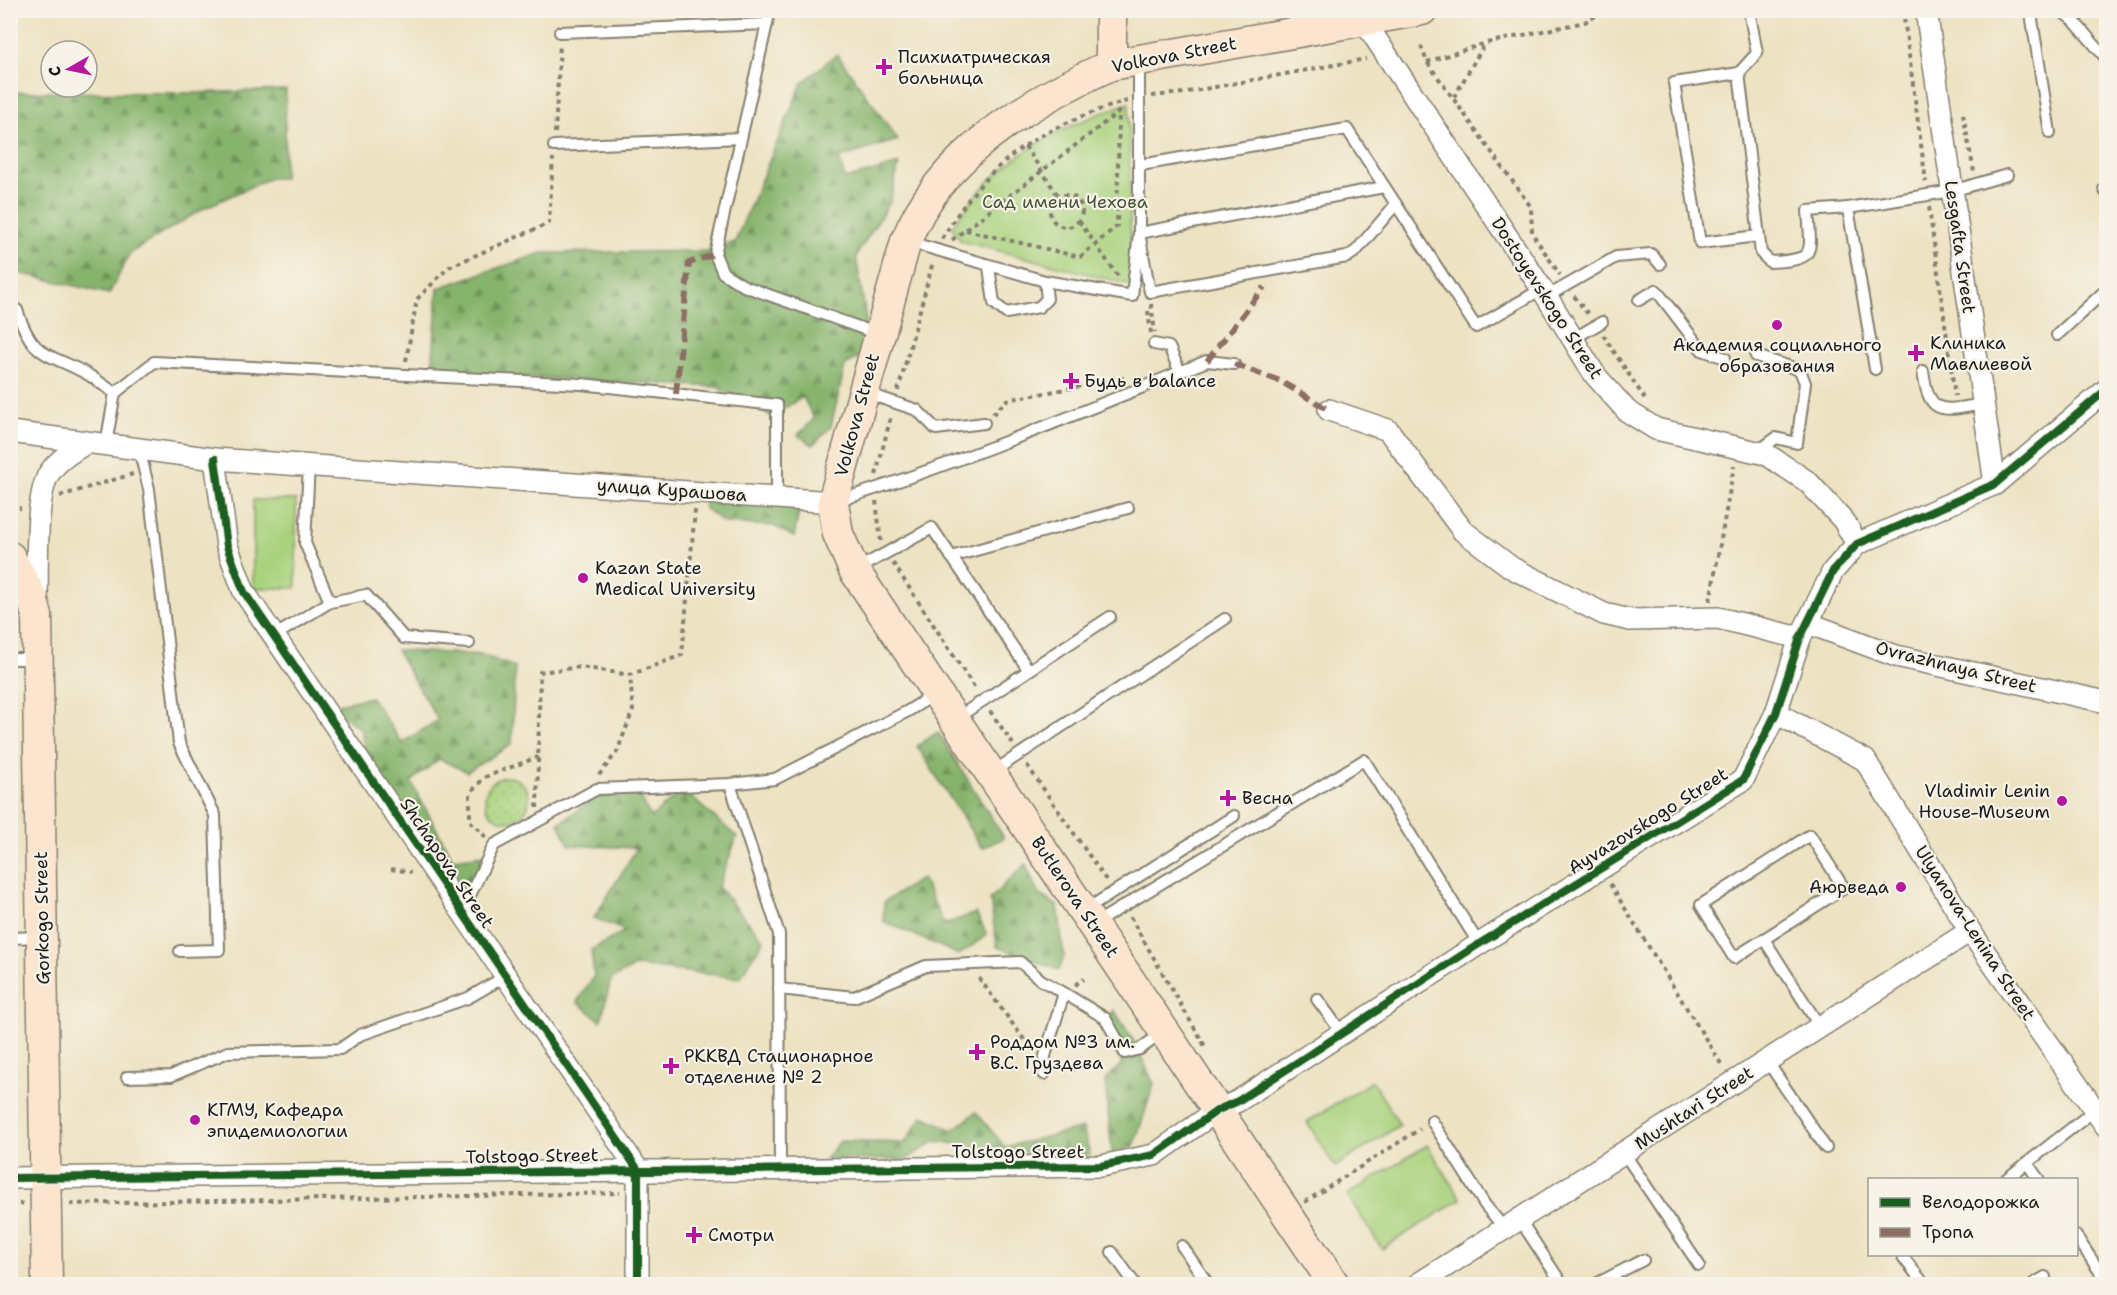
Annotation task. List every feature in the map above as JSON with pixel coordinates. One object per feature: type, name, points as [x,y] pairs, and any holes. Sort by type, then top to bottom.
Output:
[{"type":"main road","points":[[1111,10],[1125,62]]},
{"type":"main road","name":"Volkova Street","points":[[833,502],[878,334],[913,222],[936,187],[966,153],[1010,120],[1071,83],[1125,62],[1361,16],[1422,10]]},
{"type":"main road","name":"Butlerova Street","points":[[833,502],[838,534],[854,570],[1334,1284]]},
{"type":"main road","name":"Gorkogo Street","points":[[10,557],[24,579],[37,616],[24,659],[43,937],[47,1284]]},
{"type":"street","name":"Lesgafta Street","points":[[1926,10],[1995,484]]},
{"type":"street","name":"Dostoyevskogo Street","points":[[1361,16],[1544,293],[1595,375],[1628,411],[1656,429],[1766,454],[1808,482],[1844,521],[1857,544]]},
{"type":"street","name":"Ayvazovskogo Street","points":[[1218,1110],[1238,1101],[1479,944],[1743,780],[1776,713],[1804,631],[1833,571],[1857,544],[1995,484],[2106,390]]},
{"type":"street","name":"Ovrazhnaya Street","points":[[1329,410],[1388,430],[1463,531],[1512,568],[1604,614],[1630,620],[1718,618],[1804,631],[1896,656],[2106,702]]},
{"type":"street","name":"улица Курашова","points":[[10,432],[215,459],[833,502]]},
{"type":"street","points":[[37,616],[41,492],[50,473],[61,459],[96,443]]},
{"type":"street","name":"Shchapova Street","points":[[215,459],[227,546],[244,592],[638,1170]]},
{"type":"street","name":"Ulyanova-Lenina Street","points":[[1776,713],[1865,760],[1970,931],[2101,1118]]},
{"type":"street","name":"Mushtari Street","points":[[1418,1284],[1970,931]]},
{"type":"street","name":"Tolstogo Street","points":[[10,1178],[1101,1166],[1154,1155],[1218,1110]]},
{"type":"street","points":[[638,1170],[638,1284]]},
{"type":"lane","points":[[770,10],[715,254],[723,273],[744,286],[878,334]]},
{"type":"lane","points":[[1749,10],[1756,53],[1739,73],[1674,83],[1700,243],[1758,236]]},
{"type":"lane","points":[[2043,10],[2031,13],[2050,133]]},
{"type":"lane","points":[[2060,10],[2073,20],[2106,58]]},
{"type":"lane","points":[[2073,20],[2082,10]]},
{"type":"lane","points":[[560,32],[767,24]]},
{"type":"lane","points":[[906,242],[937,248],[989,267],[1045,282],[1132,296],[1139,233],[1140,97],[1125,62]]},
{"type":"lane","points":[[1739,73],[1758,236],[1761,253],[1770,262],[1798,261],[1806,256],[1810,244],[1808,211],[1848,208],[1952,191],[2007,175]]},
{"type":"lane","points":[[1141,165],[1347,129],[1476,327],[1616,258],[1651,254],[1660,264]]},
{"type":"lane","points":[[554,146],[741,138]]},
{"type":"lane","points":[[1139,233],[1384,187]]},
{"type":"lane","points":[[1139,233],[1150,291],[1347,257],[1356,251],[1396,204]]},
{"type":"lane","points":[[1848,208],[1875,369]]},
{"type":"lane","points":[[989,267],[994,303],[1006,313],[1039,307],[1047,299],[1045,282]]},
{"type":"lane","points":[[1640,300],[1656,290],[1702,350],[1725,358]]},
{"type":"lane","points":[[2057,336],[2106,290]]},
{"type":"lane","points":[[10,308],[17,310],[24,331],[45,356],[86,374],[115,393]]},
{"type":"lane","points":[[1573,339],[1602,322]]},
{"type":"lane","points":[[1154,343],[1169,347],[1180,372]]},
{"type":"lane","points":[[1747,450],[1776,438],[1797,443],[1805,383],[1800,370],[1756,356]]},
{"type":"lane","name":"улица Курашова","points":[[833,502],[876,489],[1046,428],[1207,361],[1234,364]]},
{"type":"lane","points":[[96,443],[115,393],[154,362],[581,384],[777,405],[777,497]]},
{"type":"lane","points":[[1923,371],[1926,395],[1930,402],[1939,407],[1957,408],[1983,404]]},
{"type":"lane","points":[[862,392],[917,410],[936,429],[984,423]]},
{"type":"lane","points":[[139,449],[146,471],[179,743],[215,815],[219,950],[180,951]]},
{"type":"lane","points":[[309,465],[305,543],[330,602]]},
{"type":"lane","points":[[951,557],[1128,508]]},
{"type":"lane","points":[[854,570],[932,528],[1028,669]]},
{"type":"lane","points":[[274,636],[330,602],[366,595],[404,638],[469,643]]},
{"type":"lane","points":[[954,719],[1110,617]]},
{"type":"lane","points":[[991,773],[1225,619]]},
{"type":"lane","points":[[462,912],[494,845],[597,789],[730,784],[775,779],[908,711],[937,693]]},
{"type":"lane","points":[[1088,918],[1124,906],[1364,760],[1479,944]]},
{"type":"lane","points":[[730,784],[779,934],[780,1169]]},
{"type":"lane","points":[[1088,918],[1115,893],[1234,816]]},
{"type":"lane","points":[[1810,835],[1844,888],[1764,939],[1734,958],[1701,905],[1810,835]]},
{"type":"lane","points":[[10,938],[43,937]]},
{"type":"lane","points":[[1764,939],[1820,1027]]},
{"type":"lane","points":[[779,989],[854,997],[926,966],[1020,962],[1041,980],[1105,1018],[1125,1053],[1140,1049],[1165,1031]]},
{"type":"lane","points":[[127,1077],[171,1076],[228,1052],[340,1049],[360,1035],[468,998],[506,976]]},
{"type":"lane","points":[[1044,1074],[1045,1056],[1064,993]]},
{"type":"lane","points":[[1317,999],[1342,1034]]},
{"type":"lane","points":[[1767,1061],[1826,1148]]},
{"type":"lane","points":[[2006,1178],[2101,1118]]},
{"type":"lane","points":[[1431,1121],[1485,1205],[1512,1224],[1562,1284]]},
{"type":"lane","points":[[1624,1153],[1700,1265]]},
{"type":"lane","points":[[2027,1163],[2038,1178]]},
{"type":"lane","points":[[2078,1239],[2106,1281]]},
{"type":"lane","points":[[1182,1246],[1208,1284]]},
{"type":"lane","points":[[1112,1252],[1135,1284]]},
{"type":"lane","points":[[1904,1256],[1924,1284]]},
{"type":"lane","points":[[1596,1284],[1643,1260]]},
{"type":"lane","points":[[2033,1284],[2045,1277]]},
{"type":"path","points":[[1427,62],[1485,43],[1585,22],[1606,10]]},
{"type":"path","points":[[404,375],[417,298],[449,267],[549,223],[560,32]]},
{"type":"path","points":[[1454,97],[1485,43]]},
{"type":"path","points":[[1115,893],[901,577],[878,536],[875,478],[937,248],[960,208],[991,172],[1025,146],[1079,116],[1140,97],[1183,93],[1371,58]]},
{"type":"path","points":[[937,248],[966,230],[1041,170],[1140,97]]},
{"type":"path","points":[[966,230],[1080,257],[1117,226],[1119,112]]},
{"type":"path","points":[[1025,146],[1059,197]]},
{"type":"path","points":[[1066,195],[1079,201],[1082,214],[1079,221],[1068,227],[1056,223],[1052,218],[1051,206],[1059,197],[1066,195]]},
{"type":"path","points":[[1079,221],[1132,296]]},
{"type":"path","points":[[1148,311],[1154,343]]},
{"type":"path","points":[[984,423],[1007,399],[1135,376]]},
{"type":"path","points":[[1707,618],[1747,450]]},
{"type":"path","points":[[52,498],[146,471]]},
{"type":"path","points":[[536,822],[540,672],[581,667],[630,675],[682,655],[697,491]]},
{"type":"path","points":[[597,789],[598,777],[617,752],[633,710],[630,675]]},
{"type":"path","points":[[494,845],[470,821],[470,793],[485,777],[538,757]]},
{"type":"path","points":[[1601,869],[1733,1083]]},
{"type":"path","points":[[1124,906],[1212,1057]]},
{"type":"path","points":[[970,965],[1028,1045],[1045,1056]]},
{"type":"path","points":[[1305,1202],[1431,1121]]},
{"type":"path","points":[[69,1204],[623,1193]]},
{"type":"path","points":[[10,1203],[23,1204]]},
{"type":"green space","points":[[837,54],[898,140],[839,158],[845,179],[899,164],[890,202],[856,256],[871,351],[845,365],[831,427],[813,445],[798,435],[814,419],[803,397],[771,416],[717,387],[432,372],[438,288],[542,253],[707,251],[735,242],[802,83]]},
{"type":"green space","points":[[286,90],[284,178],[270,178],[204,208],[130,253],[109,294],[11,271],[11,92],[39,92],[39,99],[99,99],[99,92]]},
{"type":"green space","name":"Сад имени Чехова","points":[[1129,103],[1131,285],[961,241],[952,227],[969,203],[1008,164],[1051,135]]},
{"type":"green space","points":[[709,487],[757,491],[799,511],[794,537],[774,526],[724,523],[704,508]]},
{"type":"green space","points":[[253,500],[296,500],[296,588],[253,588]]},
{"type":"green space","points":[[396,650],[482,655],[515,667],[512,744],[467,772],[439,759],[411,782],[453,859],[485,855],[461,904],[369,776],[361,729],[329,706],[371,697],[402,743],[438,720]]},
{"type":"green space","points":[[938,732],[1004,838],[982,848],[917,746]]},
{"type":"green space","points":[[507,777],[522,784],[529,799],[522,814],[507,821],[492,814],[485,799],[492,784]]},
{"type":"green space","points":[[683,790],[737,837],[718,887],[764,940],[740,978],[636,966],[611,979],[601,1021],[577,1002],[594,976],[591,950],[625,931],[594,918],[637,848],[569,845],[559,823],[595,798],[638,792],[651,817]]},
{"type":"green space","points":[[1026,864],[1038,894],[1058,906],[1064,957],[1059,970],[997,947],[990,899]]},
{"type":"green space","points":[[922,878],[944,924],[976,913],[987,935],[959,955],[883,921],[884,902]]},
{"type":"green space","points":[[1114,1010],[1135,1043],[1154,1084],[1134,1146],[1112,1153],[1105,1080],[1122,1064],[1104,1027]]},
{"type":"green space","points":[[1372,1081],[1400,1125],[1335,1167],[1307,1122]]},
{"type":"green space","points":[[976,1112],[1005,1147],[1083,1128],[1090,1155],[1058,1157],[936,1141],[905,1160],[825,1159],[840,1141],[905,1143],[923,1116],[953,1130]]},
{"type":"green space","points":[[1427,1145],[1461,1199],[1382,1249],[1347,1195]]},
{"type":"marked path","points":[[676,394],[689,263],[715,254]]},
{"type":"marked path","points":[[1207,361],[1264,287]]},
{"type":"marked path","points":[[1234,364],[1280,381],[1329,410]]},
{"type":"cycle path","points":[[10,1178],[1101,1166],[1154,1155],[1218,1110],[1238,1101],[1479,944],[1743,780],[1776,713],[1800,638],[1833,571],[1857,544],[1995,484],[2106,390]]},
{"type":"cycle path","points":[[215,459],[227,546],[244,592],[638,1170],[638,1284]]},
{"type":"place","name":"Психиатрическая больница","points":[[884,67]]},
{"type":"place","name":"Академия социального образования","points":[[1777,325]]},
{"type":"place","name":"Клиника Мавлиевой","points":[[1916,353]]},
{"type":"place","name":"Будь в balance","points":[[1071,381]]},
{"type":"place","name":"Kazan State Medical University","points":[[583,578]]},
{"type":"place","name":"Весна","points":[[1228,798]]},
{"type":"place","name":"Vladimir Lenin House-Museum","points":[[2062,801]]},
{"type":"place","name":"Аюрведа","points":[[1901,887]]},
{"type":"place","name":"Роддом №3 им. В.С. Груздева","points":[[977,1052]]},
{"type":"place","name":"РККВД Стационарное отделение № 2","points":[[671,1066]]},
{"type":"place","name":"КГМУ, Кафедра эпидемиологии","points":[[195,1120]]},
{"type":"place","name":"Смотри","points":[[694,1235]]}]
